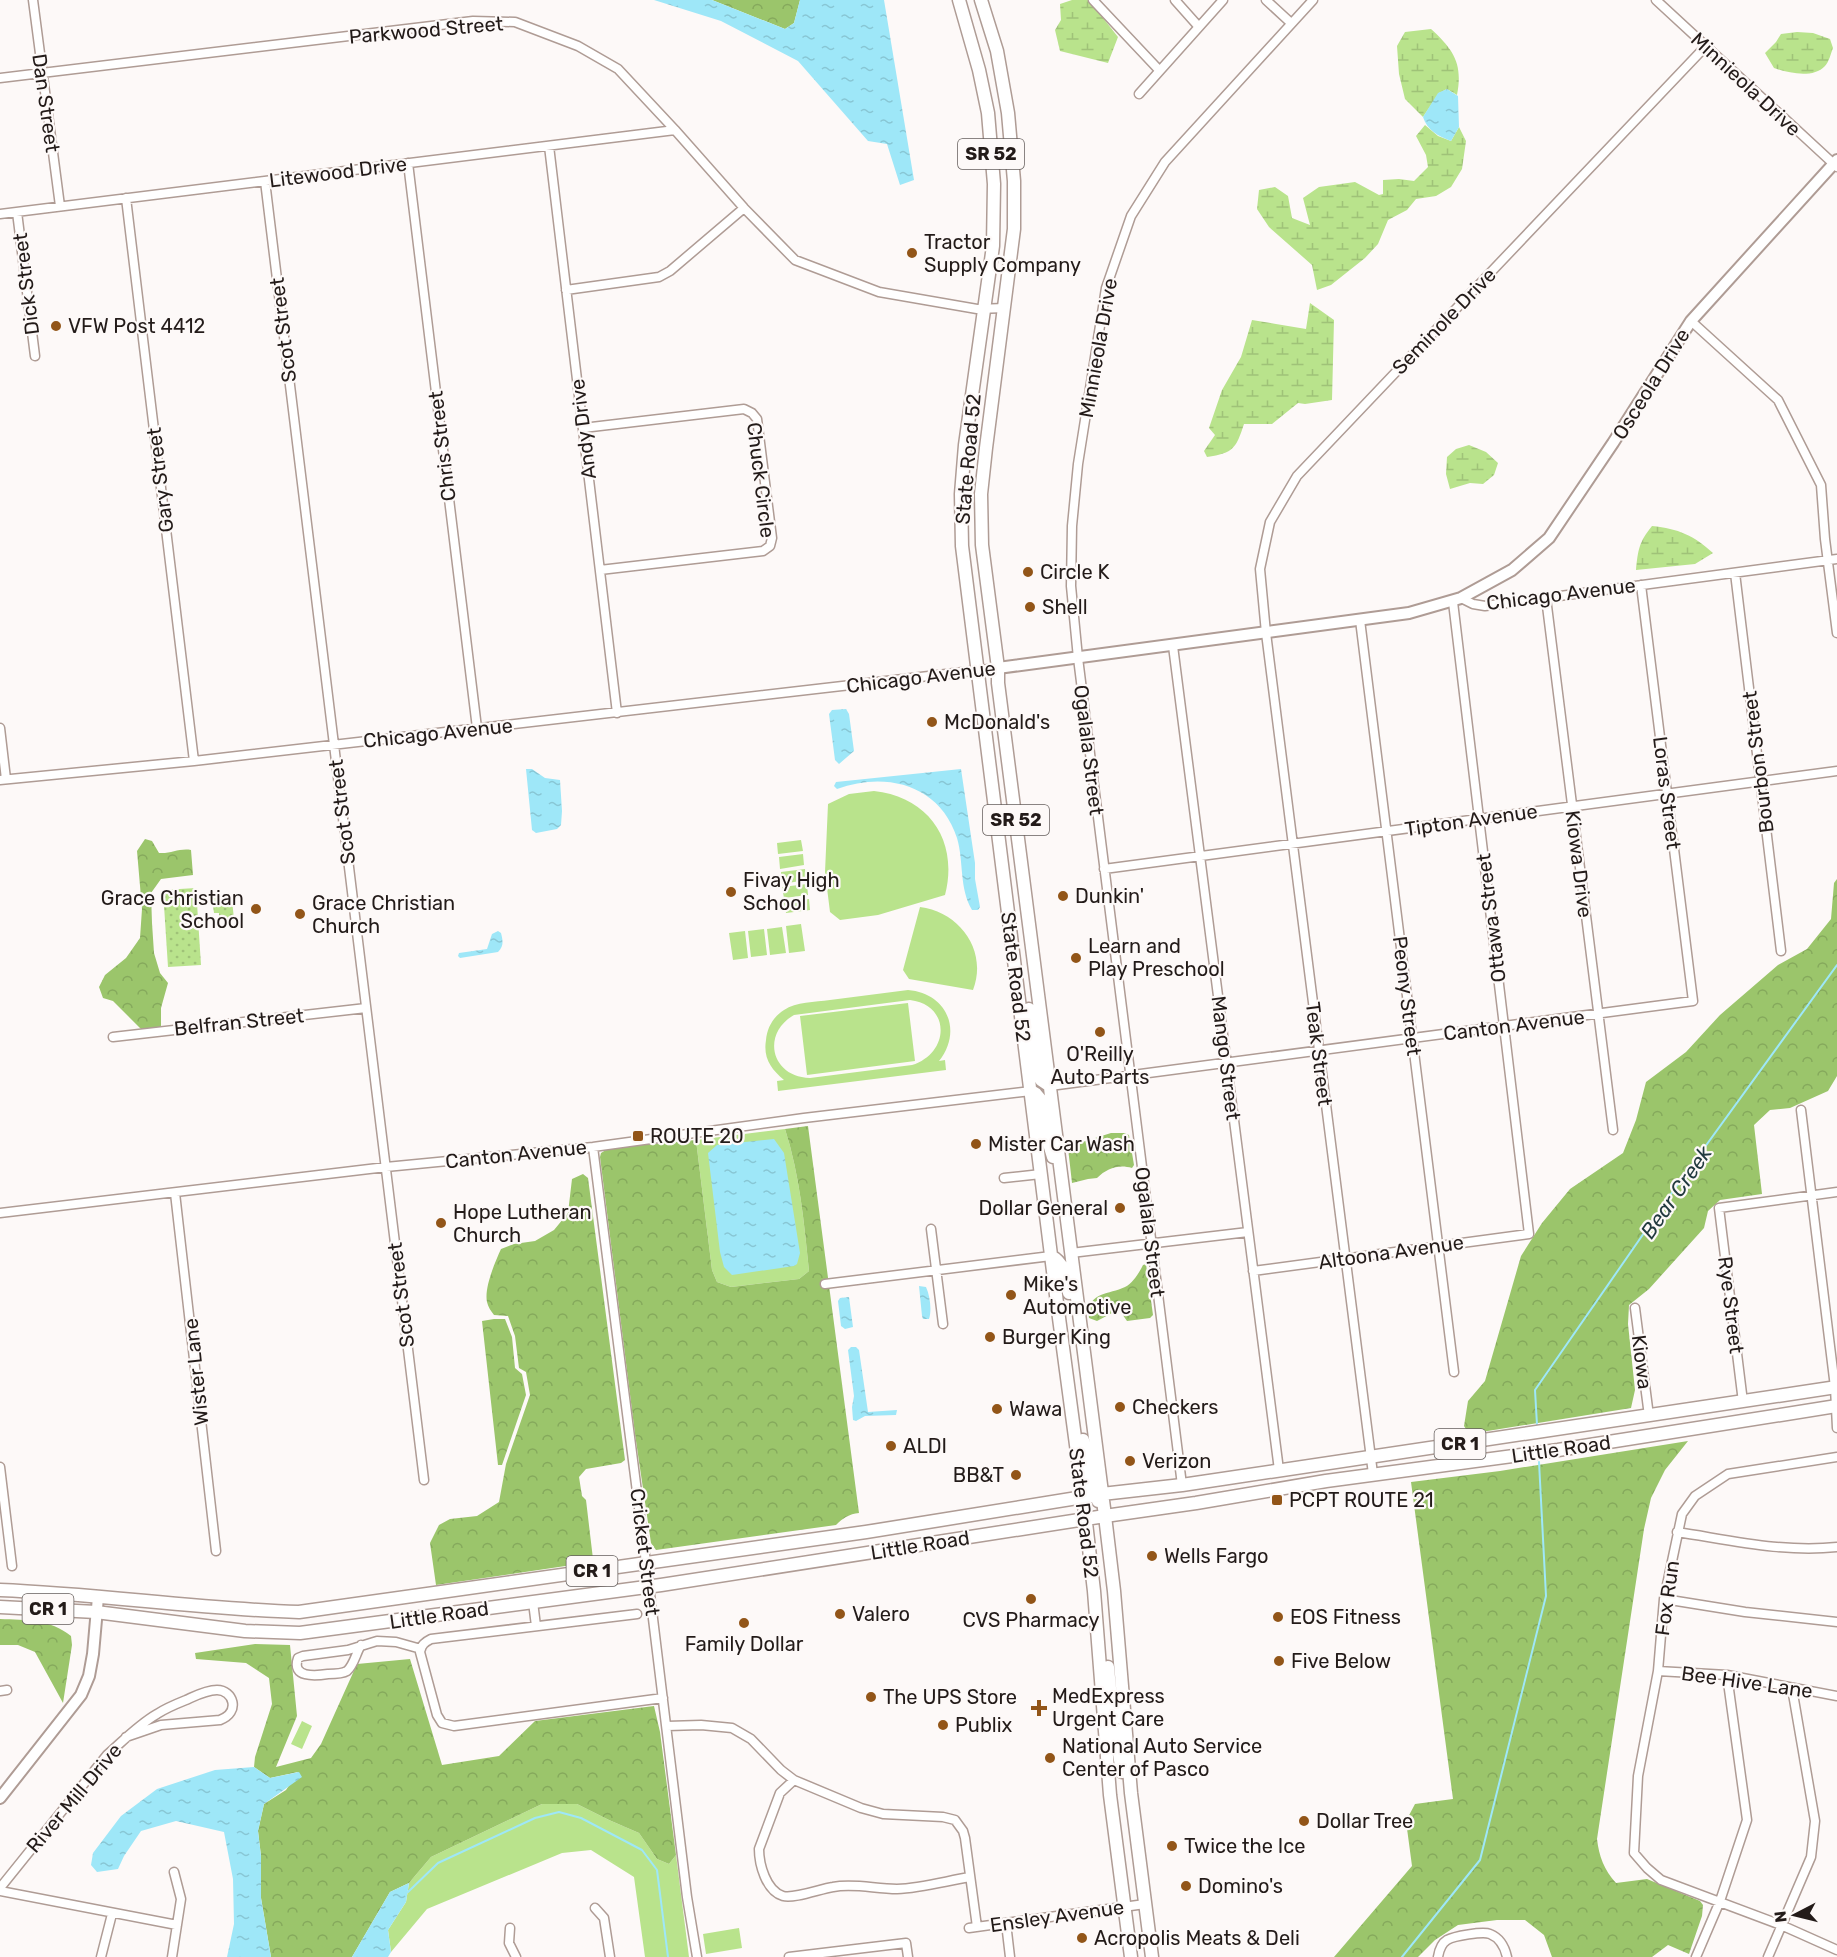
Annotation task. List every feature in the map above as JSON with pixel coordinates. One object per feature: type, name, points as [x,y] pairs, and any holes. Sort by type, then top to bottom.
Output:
[{"type":"main road","name":"State Road 52","points":[[958,0],[977,63],[988,113],[994,184],[993,246],[965,445],[961,494],[962,546],[1071,1409],[1083,1436],[1094,1495],[1105,1516],[1114,1587],[1131,1789],[1152,1957]]},
{"type":"main road","name":"State Road 52","points":[[981,0],[999,61],[1008,113],[1014,182],[1014,229],[981,494],[982,545],[1081,1331],[1094,1495],[1086,1519],[1110,1795],[1131,1957]]},
{"type":"main road","points":[[977,63],[999,61]]},
{"type":"main road","points":[[1018,990],[1028,1004],[1038,1073],[1041,1080],[1050,1086]]},
{"type":"main road","points":[[1031,1091],[1041,1100],[1046,1134],[1063,1193]]},
{"type":"main road","points":[[1068,1233],[1051,1256],[1059,1260],[1064,1270],[1073,1315],[1081,1331]]},
{"type":"main road","name":"Little Road","points":[[0,1590],[52,1592],[245,1610],[298,1612],[866,1532],[1094,1495],[1182,1485],[1836,1387]]},
{"type":"main road","name":"Little Road","points":[[0,1607],[96,1612],[245,1631],[300,1633],[650,1586],[1373,1474],[1558,1450],[1836,1406]]},
{"type":"main road","points":[[1098,1648],[1104,1654],[1107,1663],[1115,1714],[1117,1717],[1124,1718]]},
{"type":"main road","points":[[1104,1723],[1112,1725],[1115,1729],[1121,1771],[1131,1789]]},
{"type":"street","name":"Dan Street","points":[[33,0],[60,206]]},
{"type":"street","points":[[1093,0],[1159,70]]},
{"type":"street","points":[[1175,0],[1199,27]]},
{"type":"street","points":[[1139,94],[1223,0]]},
{"type":"street","points":[[1266,0],[1291,23]]},
{"type":"street","name":"Minnieola Drive","points":[[1078,658],[1071,586],[1072,526],[1078,464],[1106,288],[1131,216],[1165,162],[1313,0]]},
{"type":"street","name":"Minnieola Drive","points":[[1656,0],[1836,164]]},
{"type":"street","name":"Parkwood Street","points":[[0,78],[473,21],[515,22],[578,46],[618,69],[744,208],[795,260],[879,292],[985,309],[1005,308]]},
{"type":"street","name":"Seminole Drive","points":[[1266,633],[1260,569],[1270,522],[1297,476],[1705,46]]},
{"type":"street","name":"Litewood Drive","points":[[0,214],[675,130]]},
{"type":"street","name":"Andy Drive","points":[[549,146],[617,713]]},
{"type":"street","name":"Chris Street","points":[[408,163],[477,728]]},
{"type":"street","name":"Osceola Drive","points":[[1457,600],[1512,570],[1549,538],[1691,321],[1836,164]]},
{"type":"street","name":"Scot Street","points":[[265,181],[424,1480]]},
{"type":"street","name":"Gary Street","points":[[126,198],[194,761]]},
{"type":"street","points":[[566,290],[659,277],[670,271],[744,208]]},
{"type":"street","name":"Dick Street","points":[[17,212],[35,356]]},
{"type":"street","points":[[1691,321],[1778,400],[1821,485],[1833,560],[1837,633]]},
{"type":"street","name":"Chuck Circle","points":[[583,428],[744,409],[752,413],[757,419],[772,538],[770,546],[763,551],[600,570]]},
{"type":"street","name":"Chicago Avenue","points":[[3,780],[194,761],[976,671],[1409,613],[1457,600],[1485,606],[1833,560]]},
{"type":"street","name":"Bourbon Street","points":[[1735,573],[1781,951]]},
{"type":"street","name":"Loras Street","points":[[1641,585],[1693,1001]]},
{"type":"street","name":"Kiowa Drive","points":[[1546,598],[1613,1130]]},
{"type":"street","name":"Ottawa Street","points":[[1457,600],[1479,819],[1529,1234]]},
{"type":"street","name":"Peony Street","points":[[1360,620],[1454,1372]]},
{"type":"street","name":"Teak Street","points":[[1266,633],[1373,1474]]},
{"type":"street","name":"Mango Street","points":[[1173,646],[1279,1470]]},
{"type":"street","name":"Ogalala Street","points":[[1078,658],[1182,1485]]},
{"type":"street","points":[[0,728],[3,780]]},
{"type":"street","name":"Tipton Avenue","points":[[1104,869],[1837,771]]},
{"type":"street","name":"Canton Avenue","points":[[1050,1086],[1693,1001]]},
{"type":"street","name":"Belfran Street","points":[[113,1037],[366,1008]]},
{"type":"street","name":"Canton Avenue","points":[[0,1213],[386,1167],[593,1147],[815,1116],[1031,1091]]},
{"type":"street","points":[[1801,1110],[1836,1387],[1837,1428]]},
{"type":"street","name":"Cricket Street","points":[[593,1147],[650,1586],[687,1897],[697,1957]]},
{"type":"street","points":[[1004,1178],[1041,1174]]},
{"type":"street","points":[[1812,1196],[1837,1192]]},
{"type":"street","name":"Wister Lane","points":[[176,1193],[216,1551]]},
{"type":"street","name":"Rye Street","points":[[1743,1402],[1719,1208],[1812,1196]]},
{"type":"street","points":[[931,1228],[943,1324]]},
{"type":"street","points":[[1071,1253],[1248,1232]]},
{"type":"street","name":"Altoona Avenue","points":[[1253,1271],[1529,1234]]},
{"type":"street","points":[[825,1284],[1051,1256]]},
{"type":"street","name":"Kiowa","points":[[1635,1308],[1649,1416]]},
{"type":"street","name":"Fox Run","points":[[1720,1901],[1661,1880],[1634,1853],[1638,1776],[1658,1671],[1664,1599],[1677,1532],[1682,1514],[1695,1496],[1728,1474],[1837,1457]]},
{"type":"street","points":[[0,1467],[12,1566]]},
{"type":"street","points":[[1677,1532],[1788,1548],[1837,1547]]},
{"type":"street","points":[[0,1798],[81,1695],[89,1676],[93,1654],[98,1597]]},
{"type":"street","points":[[1664,1599],[1745,1612],[1837,1622]]},
{"type":"street","points":[[533,1602],[536,1626]]},
{"type":"street","points":[[637,1614],[426,1642],[421,1649],[436,1715],[442,1723],[454,1726],[663,1698]]},
{"type":"street","points":[[362,1646],[348,1670],[344,1672],[316,1676],[297,1670],[298,1659],[303,1656],[348,1650],[362,1646],[386,1640],[421,1649]]},
{"type":"street","name":"Bee Hive Lane","points":[[1658,1671],[1727,1675],[1837,1696]]},
{"type":"street","points":[[1696,1957],[1720,1901],[1747,1820],[1727,1675]]},
{"type":"street","points":[[1768,1957],[1811,1857],[1815,1821],[1791,1688]]},
{"type":"street","name":"River Mill Drive","points":[[0,1889],[107,1755],[126,1737],[157,1713],[198,1695],[220,1690],[226,1693],[233,1706],[231,1713],[220,1720],[161,1725],[126,1737]]},
{"type":"street","points":[[667,1726],[701,1725],[732,1728],[751,1739],[794,1780],[861,1808],[883,1814],[943,1816],[955,1820],[963,1831],[970,1877],[896,1889],[846,1884],[795,1896],[780,1895],[768,1884],[759,1849],[780,1792],[794,1780]]},
{"type":"street","points":[[172,1957],[181,1899],[174,1872]]},
{"type":"street","name":"Ensley Avenue","points":[[970,1877],[973,1927],[1145,1904]]},
{"type":"street","points":[[0,1889],[112,1914],[177,1925]]},
{"type":"street","points":[[1720,1901],[1837,1950]]},
{"type":"street","points":[[596,1908],[604,1918],[610,1957]]},
{"type":"street","points":[[101,1957],[112,1914]]},
{"type":"street","points":[[1006,1923],[1011,1957]]},
{"type":"street","points":[[510,1928],[509,1943],[516,1957]]},
{"type":"street","points":[[1438,1957],[1439,1950],[1446,1940],[1470,1934],[1489,1933],[1499,1940],[1507,1957]]},
{"type":"street","points":[[789,1957],[906,1943],[908,1957]]},
{"type":"green space","points":[[712,0],[800,0],[794,23],[785,29]]},
{"type":"green space","points":[[1072,0],[1089,0],[1118,37],[1108,63],[1060,51],[1055,30],[1061,20],[1060,4]]},
{"type":"green space","points":[[1431,29],[1446,44],[1455,58],[1459,84],[1457,95],[1447,89],[1439,93],[1423,117],[1405,99],[1399,74],[1397,46],[1405,32]]},
{"type":"green space","points":[[1813,33],[1830,39],[1833,48],[1828,62],[1820,70],[1800,74],[1774,68],[1765,53],[1781,34]]},
{"type":"green space","points":[[1425,125],[1438,136],[1451,141],[1459,127],[1466,141],[1462,169],[1451,187],[1436,196],[1416,199],[1407,210],[1388,220],[1378,244],[1365,258],[1331,285],[1317,290],[1312,265],[1269,227],[1257,209],[1259,190],[1275,187],[1288,196],[1292,218],[1310,225],[1303,198],[1319,187],[1355,182],[1379,195],[1383,194],[1383,180],[1414,181],[1428,167],[1426,155],[1416,136]]},
{"type":"green space","points":[[1310,303],[1334,320],[1332,400],[1298,403],[1272,424],[1244,424],[1233,448],[1223,454],[1207,457],[1204,451],[1215,435],[1209,428],[1222,390],[1241,357],[1252,320],[1306,329]]},
{"type":"green space","points":[[1469,445],[1486,452],[1498,463],[1494,475],[1483,484],[1470,483],[1450,489],[1446,474],[1447,457],[1456,449]]},
{"type":"green space","points":[[1652,526],[1685,534],[1713,553],[1695,564],[1636,570],[1640,546]]},
{"type":"green space","points":[[874,791],[910,802],[924,812],[935,825],[948,857],[945,895],[878,915],[840,920],[830,912],[825,872],[828,804],[849,794]]},
{"type":"green space","points":[[145,839],[152,841],[159,853],[191,850],[193,875],[161,879],[151,893],[154,953],[160,973],[168,983],[161,1008],[161,1027],[141,1029],[113,1001],[103,998],[99,987],[105,975],[126,958],[140,938],[142,909],[137,851]]},
{"type":"green space","points":[[801,840],[803,851],[778,854],[777,843]]},
{"type":"green space","points":[[803,854],[804,865],[780,869],[779,857]]},
{"type":"green space","points":[[805,869],[806,880],[782,884],[781,872]]},
{"type":"green space","points":[[1837,879],[1837,1076],[1828,1091],[1790,1108],[1770,1110],[1754,1125],[1762,1194],[1720,1200],[1708,1211],[1704,1228],[1649,1289],[1629,1305],[1628,1324],[1635,1390],[1631,1408],[1469,1434],[1464,1426],[1468,1401],[1485,1381],[1521,1256],[1542,1223],[1570,1189],[1623,1153],[1636,1120],[1646,1082],[1686,1052],[1720,1015],[1778,965],[1807,949],[1831,919],[1834,883]]},
{"type":"green space","points":[[807,884],[808,895],[784,898],[782,887]]},
{"type":"green space","points":[[196,888],[201,965],[168,967],[163,890]]},
{"type":"green space","points":[[224,897],[232,900],[234,919],[223,920],[219,917],[219,913],[214,913],[212,898]]},
{"type":"green space","points":[[809,899],[810,910],[786,913],[784,902]]},
{"type":"green space","points":[[920,907],[934,910],[947,917],[967,936],[977,961],[977,975],[973,990],[909,979],[903,970]]},
{"type":"green space","points":[[801,924],[805,951],[789,953],[786,926]]},
{"type":"green space","points":[[782,927],[786,953],[770,955],[767,929]]},
{"type":"green space","points":[[764,929],[767,955],[751,957],[748,931]]},
{"type":"green space","points":[[745,931],[748,958],[733,960],[729,933]]},
{"type":"green space","points":[[908,990],[933,998],[947,1015],[950,1038],[939,1061],[945,1060],[946,1070],[778,1091],[777,1081],[784,1080],[769,1063],[765,1046],[769,1027],[780,1013],[800,1004]],"holes":[[[910,1000],[923,1004],[933,1011],[939,1020],[941,1030],[939,1040],[933,1050],[925,1059],[912,1065],[810,1078],[797,1076],[786,1070],[779,1063],[775,1053],[774,1043],[777,1033],[794,1015]]]},
{"type":"green space","points":[[908,1003],[915,1061],[807,1075],[800,1016]]},
{"type":"green space","points":[[808,1126],[859,1513],[846,1517],[836,1525],[656,1550],[651,1543],[635,1434],[601,1153],[609,1148],[696,1140],[712,1270],[717,1282],[731,1287],[799,1279],[809,1271],[798,1182],[785,1129]]},
{"type":"green space","points":[[785,1129],[798,1182],[809,1271],[799,1279],[731,1287],[717,1282],[712,1270],[696,1140]]},
{"type":"green space","points":[[1111,1133],[1129,1135],[1134,1165],[1132,1168],[1122,1166],[1113,1168],[1097,1178],[1072,1183],[1068,1148]]},
{"type":"green space","points":[[583,1174],[588,1178],[625,1460],[621,1463],[586,1469],[579,1477],[582,1496],[586,1500],[593,1559],[579,1564],[436,1585],[430,1543],[439,1525],[450,1519],[477,1516],[499,1502],[506,1464],[530,1395],[526,1372],[519,1368],[515,1336],[508,1316],[494,1315],[487,1304],[487,1290],[493,1268],[501,1249],[514,1244],[535,1241],[554,1230],[568,1213],[572,1179]]},
{"type":"green space","points":[[1146,1264],[1153,1315],[1150,1318],[1127,1321],[1120,1311],[1097,1321],[1089,1318],[1091,1303],[1095,1299],[1128,1285]]},
{"type":"green space","points":[[505,1319],[512,1337],[515,1368],[522,1374],[526,1395],[502,1465],[498,1465],[482,1321]]},
{"type":"green space","points":[[1688,1441],[1665,1470],[1651,1498],[1644,1529],[1597,1839],[1603,1862],[1616,1883],[1647,1879],[1700,1901],[1703,1905],[1702,1916],[1689,1954],[1668,1945],[1652,1957],[1552,1957],[1544,1935],[1525,1920],[1497,1920],[1458,1925],[1435,1940],[1418,1957],[1334,1957],[1412,1866],[1406,1821],[1415,1804],[1453,1799],[1411,1482],[1500,1471]]},
{"type":"green space","points":[[0,1619],[46,1623],[71,1636],[72,1645],[63,1703],[35,1652],[18,1645],[0,1645]]},
{"type":"green space","points":[[255,1644],[290,1645],[297,1716],[276,1767],[311,1758],[321,1744],[357,1664],[410,1659],[442,1765],[499,1756],[535,1721],[654,1706],[660,1732],[676,1855],[669,1864],[657,1859],[639,1833],[577,1804],[542,1804],[431,1857],[409,1883],[390,1892],[352,1957],[271,1957],[261,1898],[261,1856],[258,1831],[264,1804],[286,1790],[298,1772],[270,1778],[254,1767],[272,1704],[269,1678],[246,1663],[196,1659],[195,1653]]},
{"type":"green space","points":[[302,1721],[312,1726],[302,1749],[291,1744]]},
{"type":"green space","points":[[542,1804],[577,1804],[639,1833],[657,1859],[669,1864],[676,1855],[689,1957],[645,1957],[634,1877],[591,1850],[562,1853],[427,1909],[391,1952],[388,1930],[406,1902],[409,1883],[431,1857]]},
{"type":"green space","points":[[739,1928],[742,1948],[706,1954],[703,1934]]},
{"type":"water","points":[[654,0],[712,0],[785,29],[794,23],[800,0],[884,0],[914,180],[900,185],[887,144],[868,141],[798,61],[721,21]]},
{"type":"water","points":[[1447,89],[1458,96],[1459,127],[1451,141],[1427,126],[1423,117],[1438,93]]},
{"type":"water","points":[[846,709],[849,714],[854,751],[839,764],[835,760],[829,714],[832,710]]},
{"type":"water","points":[[526,769],[532,769],[545,778],[560,780],[562,811],[561,825],[557,829],[536,833],[532,830]]},
{"type":"water","points":[[961,769],[975,863],[975,879],[980,907],[978,910],[972,910],[968,902],[963,884],[957,838],[949,820],[938,805],[909,786],[892,782],[874,781],[837,789],[834,786],[836,782]]},
{"type":"water","points":[[498,931],[503,941],[498,952],[460,958],[458,956],[459,953],[487,949],[492,934]]},
{"type":"water","points":[[774,1139],[784,1153],[800,1253],[797,1264],[732,1275],[724,1267],[720,1252],[708,1153],[717,1145]]},
{"type":"water","points":[[919,1286],[926,1287],[930,1307],[929,1319],[923,1319],[922,1316]]},
{"type":"water","points":[[849,1297],[853,1327],[845,1329],[841,1326],[838,1301],[840,1298]]},
{"type":"water","points":[[851,1347],[859,1350],[868,1412],[897,1410],[896,1415],[865,1416],[856,1421],[853,1420],[854,1396],[848,1350]]},
{"type":"water","points":[[254,1767],[270,1778],[299,1772],[302,1777],[264,1804],[258,1831],[261,1856],[261,1898],[271,1957],[227,1957],[234,1924],[233,1879],[224,1832],[176,1821],[141,1831],[118,1869],[97,1872],[91,1865],[93,1853],[121,1816],[157,1789],[215,1770]]},
{"type":"water","points":[[409,1883],[406,1902],[388,1930],[391,1952],[388,1957],[352,1957],[390,1892]]},
{"type":"waterway","name":"Bear Creek","points":[[1537,1425],[1535,1390],[1678,1184],[1837,965]]},
{"type":"waterway","points":[[1402,1957],[1480,1860],[1546,1596],[1539,1462]]},
{"type":"waterway","points":[[408,1892],[438,1863],[535,1818],[559,1812],[581,1818],[642,1850],[657,1870],[668,1957]]},
{"type":"place","name":"Tractor Supply Company","points":[[912,253]]},
{"type":"place","name":"VFW Post 4412","points":[[56,326]]},
{"type":"place","name":"Circle K","points":[[1028,572]]},
{"type":"place","name":"Shell","points":[[1030,607]]},
{"type":"place","name":"McDonald's","points":[[932,722]]},
{"type":"place","name":"Fivay High School","points":[[731,892]]},
{"type":"place","name":"Dunkin'","points":[[1063,896]]},
{"type":"place","name":"Grace Christian School","points":[[256,909]]},
{"type":"place","name":"Grace Christian Church","points":[[300,914]]},
{"type":"place","name":"Learn and Play Preschool","points":[[1076,958]]},
{"type":"place","name":"O'Reilly Auto Parts","points":[[1100,1032]]},
{"type":"place","name":"ROUTE 20","points":[[638,1136]]},
{"type":"place","name":"Mister Car Wash","points":[[976,1144]]},
{"type":"place","name":"Dollar General","points":[[1120,1208]]},
{"type":"place","name":"Hope Lutheran Church","points":[[441,1223]]},
{"type":"place","name":"Mike's Automotive","points":[[1011,1295]]},
{"type":"place","name":"Burger King","points":[[990,1337]]},
{"type":"place","name":"Checkers","points":[[1120,1407]]},
{"type":"place","name":"Wawa","points":[[997,1409]]},
{"type":"place","name":"ALDI","points":[[891,1446]]},
{"type":"place","name":"Verizon","points":[[1130,1461]]},
{"type":"place","name":"BB&T","points":[[1016,1475]]},
{"type":"place","name":"PCPT ROUTE 21","points":[[1277,1500]]},
{"type":"place","name":"Wells Fargo","points":[[1152,1556]]},
{"type":"place","name":"CVS Pharmacy","points":[[1031,1599]]},
{"type":"place","name":"Valero","points":[[840,1614]]},
{"type":"place","name":"EOS Fitness","points":[[1278,1617]]},
{"type":"place","name":"Family Dollar","points":[[744,1623]]},
{"type":"place","name":"Five Below","points":[[1279,1661]]},
{"type":"place","name":"The UPS Store","points":[[871,1697]]},
{"type":"place","name":"MedExpress Urgent Care","points":[[1039,1708]]},
{"type":"place","name":"Publix","points":[[943,1725]]},
{"type":"place","name":"National Auto Service Center of Pasco","points":[[1050,1758]]},
{"type":"place","name":"Dollar Tree","points":[[1304,1821]]},
{"type":"place","name":"Twice the Ice","points":[[1172,1846]]},
{"type":"place","name":"Domino's","points":[[1186,1886]]},
{"type":"place","name":"Acropolis Meats & Deli","points":[[1082,1938]]}]
